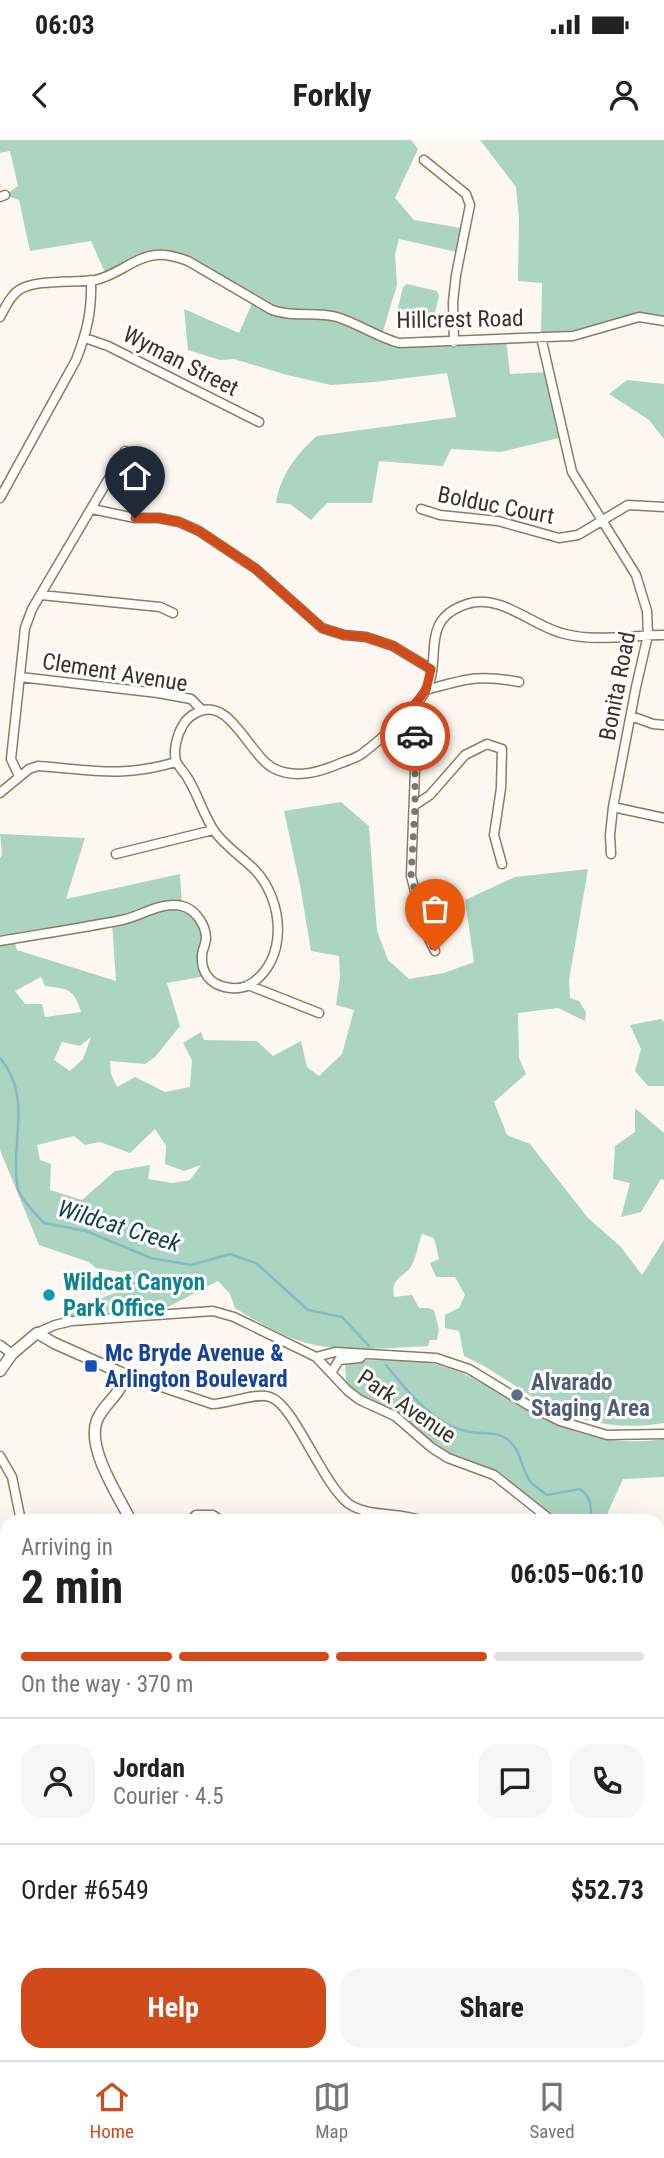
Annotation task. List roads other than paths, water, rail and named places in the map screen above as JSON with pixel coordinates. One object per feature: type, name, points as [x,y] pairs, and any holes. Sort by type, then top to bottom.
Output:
[{"type":"main road","points":[[0,1371],[12,1354],[37,1332],[54,1343],[126,1375],[122,1388],[98,1418],[94,1441],[128,1514]]},
{"type":"street","points":[[424,160],[466,194],[470,205],[456,275],[453,302],[454,342]]},
{"type":"street","name":"Hillcrest Road","points":[[0,317],[10,299],[20,289],[107,277],[142,258],[156,255],[174,256],[272,310],[284,314],[336,317],[381,338],[399,343],[573,336],[639,317],[664,321]]},
{"type":"street","points":[[0,498],[66,380],[85,338],[92,307],[91,280]]},
{"type":"street","name":"Bonita Road","points":[[541,337],[572,472],[636,575],[647,611],[648,635],[613,807],[611,854]]},
{"type":"street","name":"Wyman Street","points":[[85,338],[108,346],[259,422]]},
{"type":"street","points":[[19,776],[11,759],[25,628],[32,609],[125,451]]},
{"type":"street","name":"Bolduc Court","points":[[421,509],[440,515],[498,521],[559,538],[578,535],[628,505],[664,507]]},
{"type":"street","points":[[92,509],[179,522],[199,531],[256,569],[322,628],[393,646],[431,669]]},
{"type":"street","points":[[41,595],[160,607],[173,613]]},
{"type":"street","points":[[519,682],[476,677],[426,690],[431,669],[433,638],[443,617],[468,604],[494,604],[524,615],[561,634],[585,638],[664,635]]},
{"type":"street","name":"Clement Avenue","points":[[20,677],[191,699],[202,710],[216,710],[232,721],[261,760],[276,770],[295,774],[320,772],[361,755],[411,709],[426,690]]},
{"type":"street","points":[[411,709],[416,743],[411,876],[425,931],[435,951]]},
{"type":"street","points":[[0,942],[127,919],[156,908],[182,906],[198,915],[207,937],[202,957],[205,976],[216,985],[235,990],[248,985],[265,972],[274,956],[278,936],[271,894],[256,871],[234,853],[214,830],[194,787],[177,762],[176,743],[182,727],[189,717],[202,710]]},
{"type":"street","points":[[631,716],[664,725]]},
{"type":"street","points":[[415,805],[430,795],[466,755],[487,744],[502,748],[494,835],[502,864]]},
{"type":"street","points":[[0,793],[19,776],[38,766],[97,773],[150,769],[177,762]]},
{"type":"street","points":[[613,807],[664,818]]},
{"type":"street","points":[[116,854],[214,830]]},
{"type":"street","points":[[248,985],[319,1013]]},
{"type":"street","name":"Park Avenue","points":[[37,1332],[70,1322],[213,1311],[234,1317],[316,1357],[360,1400],[395,1416],[448,1458],[494,1475],[543,1514]]},
{"type":"street","points":[[0,1345],[12,1354]]},
{"type":"street","points":[[316,1357],[360,1359],[363,1355],[427,1356],[453,1363],[481,1376],[545,1414],[586,1430],[617,1435],[664,1434]]},
{"type":"street","points":[[331,1373],[339,1356]]},
{"type":"street","points":[[126,1375],[212,1404],[271,1397],[284,1407],[336,1491],[349,1503],[369,1511],[395,1514]]},
{"type":"street","points":[[0,1456],[12,1477],[20,1514]]},
{"type":"waterway","name":"Wildcat Creek","points":[[0,1058],[16,1089],[18,1189],[25,1202],[44,1223],[86,1231],[151,1258],[191,1265],[230,1254],[256,1263],[308,1310],[342,1317],[369,1346]]},
{"type":"waterway","name":"Wildcat Creek","points":[[386,1365],[422,1406],[445,1423],[470,1432],[503,1436],[512,1443],[530,1481],[547,1495],[580,1489],[589,1499],[591,1514]]},
{"type":"place","name":"Wildcat Canyon Park Office","points":[[49,1295]]},
{"type":"place","name":"Mc Bryde Avenue & Arlington Boulevard","points":[[91,1366]]},
{"type":"place","name":"Alvarado Staging Area","points":[[517,1395]]}]
